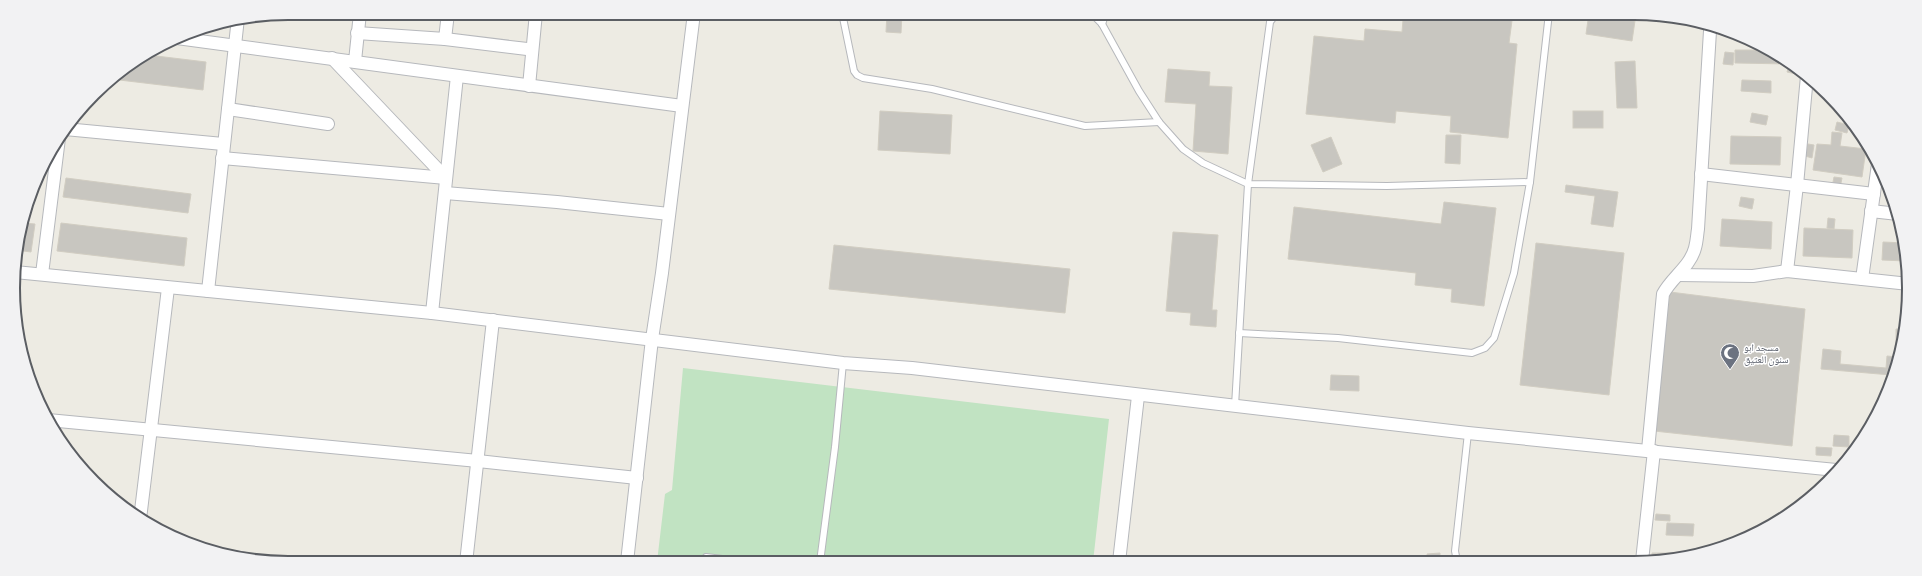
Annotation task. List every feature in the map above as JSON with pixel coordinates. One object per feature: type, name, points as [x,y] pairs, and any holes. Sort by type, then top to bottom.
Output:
[{"type":"street","points":[[355,61],[359,20]]},
{"type":"street","points":[[445,39],[447,20]]},
{"type":"street","points":[[529,86],[535,20]]},
{"type":"street","points":[[628,556],[652,339],[670,214],[693,20]]},
{"type":"street","points":[[208,291],[237,25]]},
{"type":"street","points":[[1642,556],[1663,294],[1668,283],[1678,275],[1689,261],[1695,249],[1698,228],[1710,31]]},
{"type":"street","points":[[357,33],[445,39],[527,49]]},
{"type":"street","points":[[187,39],[682,106]]},
{"type":"street","points":[[332,58],[446,178]]},
{"type":"street","points":[[432,313],[458,76]]},
{"type":"street","points":[[1787,271],[1806,83]]},
{"type":"street","points":[[228,109],[328,124]]},
{"type":"street","points":[[72,130],[224,144]]},
{"type":"street","points":[[42,274],[57,152]]},
{"type":"street","points":[[222,158],[446,178]]},
{"type":"street","points":[[1701,174],[1874,194]]},
{"type":"street","points":[[1862,279],[1877,174]]},
{"type":"street","points":[[445,193],[557,202],[670,214]]},
{"type":"street","points":[[1871,211],[1891,213]]},
{"type":"street","points":[[1678,275],[1698,274],[1747,276],[1787,271],[1902,283]]},
{"type":"street","points":[[21,272],[432,313],[843,363],[912,368],[1138,396],[1468,433],[1831,470]]},
{"type":"street","points":[[141,512],[168,288]]},
{"type":"street","points":[[467,556],[493,320]]},
{"type":"street","points":[[1120,556],[1138,396]]},
{"type":"street","points":[[55,421],[478,461],[637,478]]},
{"type":"lane","points":[[843,20],[854,71],[857,76],[863,78],[932,89],[1085,126],[1159,122]]},
{"type":"lane","points":[[1098,20],[1102,24],[1139,91],[1159,122],[1183,149],[1203,163],[1248,184],[1387,186],[1530,182]]},
{"type":"lane","points":[[1102,24],[1103,20]]},
{"type":"lane","points":[[1235,406],[1248,184],[1271,20]]},
{"type":"lane","points":[[1239,333],[1338,338],[1472,352],[1485,348],[1494,338],[1514,273],[1530,182],[1548,20]]},
{"type":"lane","points":[[821,556],[835,446],[843,363]]},
{"type":"lane","points":[[1456,556],[1455,551],[1468,433]]},
{"type":"green space","points":[[683,368],[1109,419],[1094,556],[658,556],[665,494],[672,490]]},
{"type":"building","points":[[887,20],[902,20],[901,33],[886,32]]},
{"type":"building","points":[[1403,20],[1512,20],[1509,43],[1517,44],[1508,138],[1450,132],[1451,116],[1396,111],[1395,123],[1306,114],[1314,36],[1364,41],[1365,29],[1402,32]]},
{"type":"building","points":[[1588,20],[1635,20],[1632,41],[1586,34]]},
{"type":"building","points":[[1735,50],[1757,50],[1781,64],[1735,63]]},
{"type":"building","points":[[1725,52],[1734,53],[1733,65],[1723,64]]},
{"type":"building","points":[[154,56],[206,62],[203,90],[119,80]]},
{"type":"building","points":[[1635,61],[1637,108],[1617,108],[1615,62]]},
{"type":"building","points":[[1168,69],[1210,72],[1209,86],[1232,87],[1228,154],[1193,151],[1196,104],[1165,102]]},
{"type":"building","points":[[1788,69],[1795,74],[1787,72]]},
{"type":"building","points":[[1742,80],[1771,81],[1771,93],[1741,91]]},
{"type":"building","points":[[880,111],[952,115],[950,154],[878,150]]},
{"type":"building","points":[[1573,111],[1603,111],[1603,128],[1573,128]]},
{"type":"building","points":[[1752,113],[1768,116],[1766,125],[1750,122]]},
{"type":"building","points":[[1837,122],[1846,124],[1848,127],[1847,133],[1835,130]]},
{"type":"building","points":[[1832,132],[1842,133],[1840,146],[1863,149],[1865,153],[1862,177],[1813,170],[1817,144],[1831,145]]},
{"type":"building","points":[[1446,135],[1461,135],[1460,164],[1445,163]]},
{"type":"building","points":[[1731,136],[1781,137],[1780,165],[1730,164]]},
{"type":"building","points":[[1331,137],[1342,164],[1323,172],[1311,145]]},
{"type":"building","points":[[1808,144],[1814,145],[1812,158],[1805,156]]},
{"type":"building","points":[[1834,177],[1842,178],[1840,188],[1832,187]]},
{"type":"building","points":[[66,178],[191,194],[188,213],[63,197]]},
{"type":"building","points":[[1566,185],[1618,192],[1613,227],[1591,224],[1595,196],[1565,192]]},
{"type":"building","points":[[1741,197],[1754,199],[1752,209],[1739,206]]},
{"type":"building","points":[[1444,202],[1496,208],[1484,306],[1451,302],[1452,289],[1415,285],[1416,273],[1288,259],[1294,207],[1441,224]]},
{"type":"building","points":[[1828,218],[1835,219],[1834,229],[1827,228]]},
{"type":"building","points":[[1722,219],[1772,222],[1771,249],[1720,246]]},
{"type":"building","points":[[28,223],[35,224],[31,252],[22,251]]},
{"type":"building","points":[[61,223],[187,238],[184,266],[57,251]]},
{"type":"building","points":[[1804,228],[1853,230],[1852,258],[1803,256]]},
{"type":"building","points":[[1173,232],[1218,235],[1212,310],[1217,310],[1216,327],[1190,325],[1191,313],[1166,311]]},
{"type":"building","points":[[1883,242],[1898,243],[1900,261],[1882,260]]},
{"type":"building","points":[[1536,243],[1624,253],[1609,395],[1520,385]]},
{"type":"building","points":[[834,245],[1070,269],[1065,313],[829,289]]},
{"type":"building","name":"مسجد ابو سنون العتيق","points":[[1670,292],[1805,309],[1792,446],[1654,431]]},
{"type":"building","points":[[1896,329],[1899,329],[1897,340],[1896,343]]},
{"type":"building","points":[[1823,349],[1841,351],[1840,364],[1886,368],[1887,356],[1893,357],[1888,375],[1821,369]]},
{"type":"building","points":[[1331,375],[1359,376],[1359,391],[1330,390]]},
{"type":"building","points":[[1834,435],[1849,436],[1849,447],[1833,446]]},
{"type":"building","points":[[1816,447],[1832,448],[1831,456],[1816,455]]},
{"type":"building","points":[[1656,514],[1670,515],[1670,521],[1655,520]]},
{"type":"building","points":[[1667,523],[1694,524],[1693,536],[1666,535]]},
{"type":"building","points":[[1440,553],[1440,556],[1427,556],[1427,554]]},
{"type":"building","points":[[1652,553],[1675,553],[1669,554],[1652,555]]},
{"type":"place","name":"مسجد ابو سنون العتيق","points":[[1730,370]]}]
